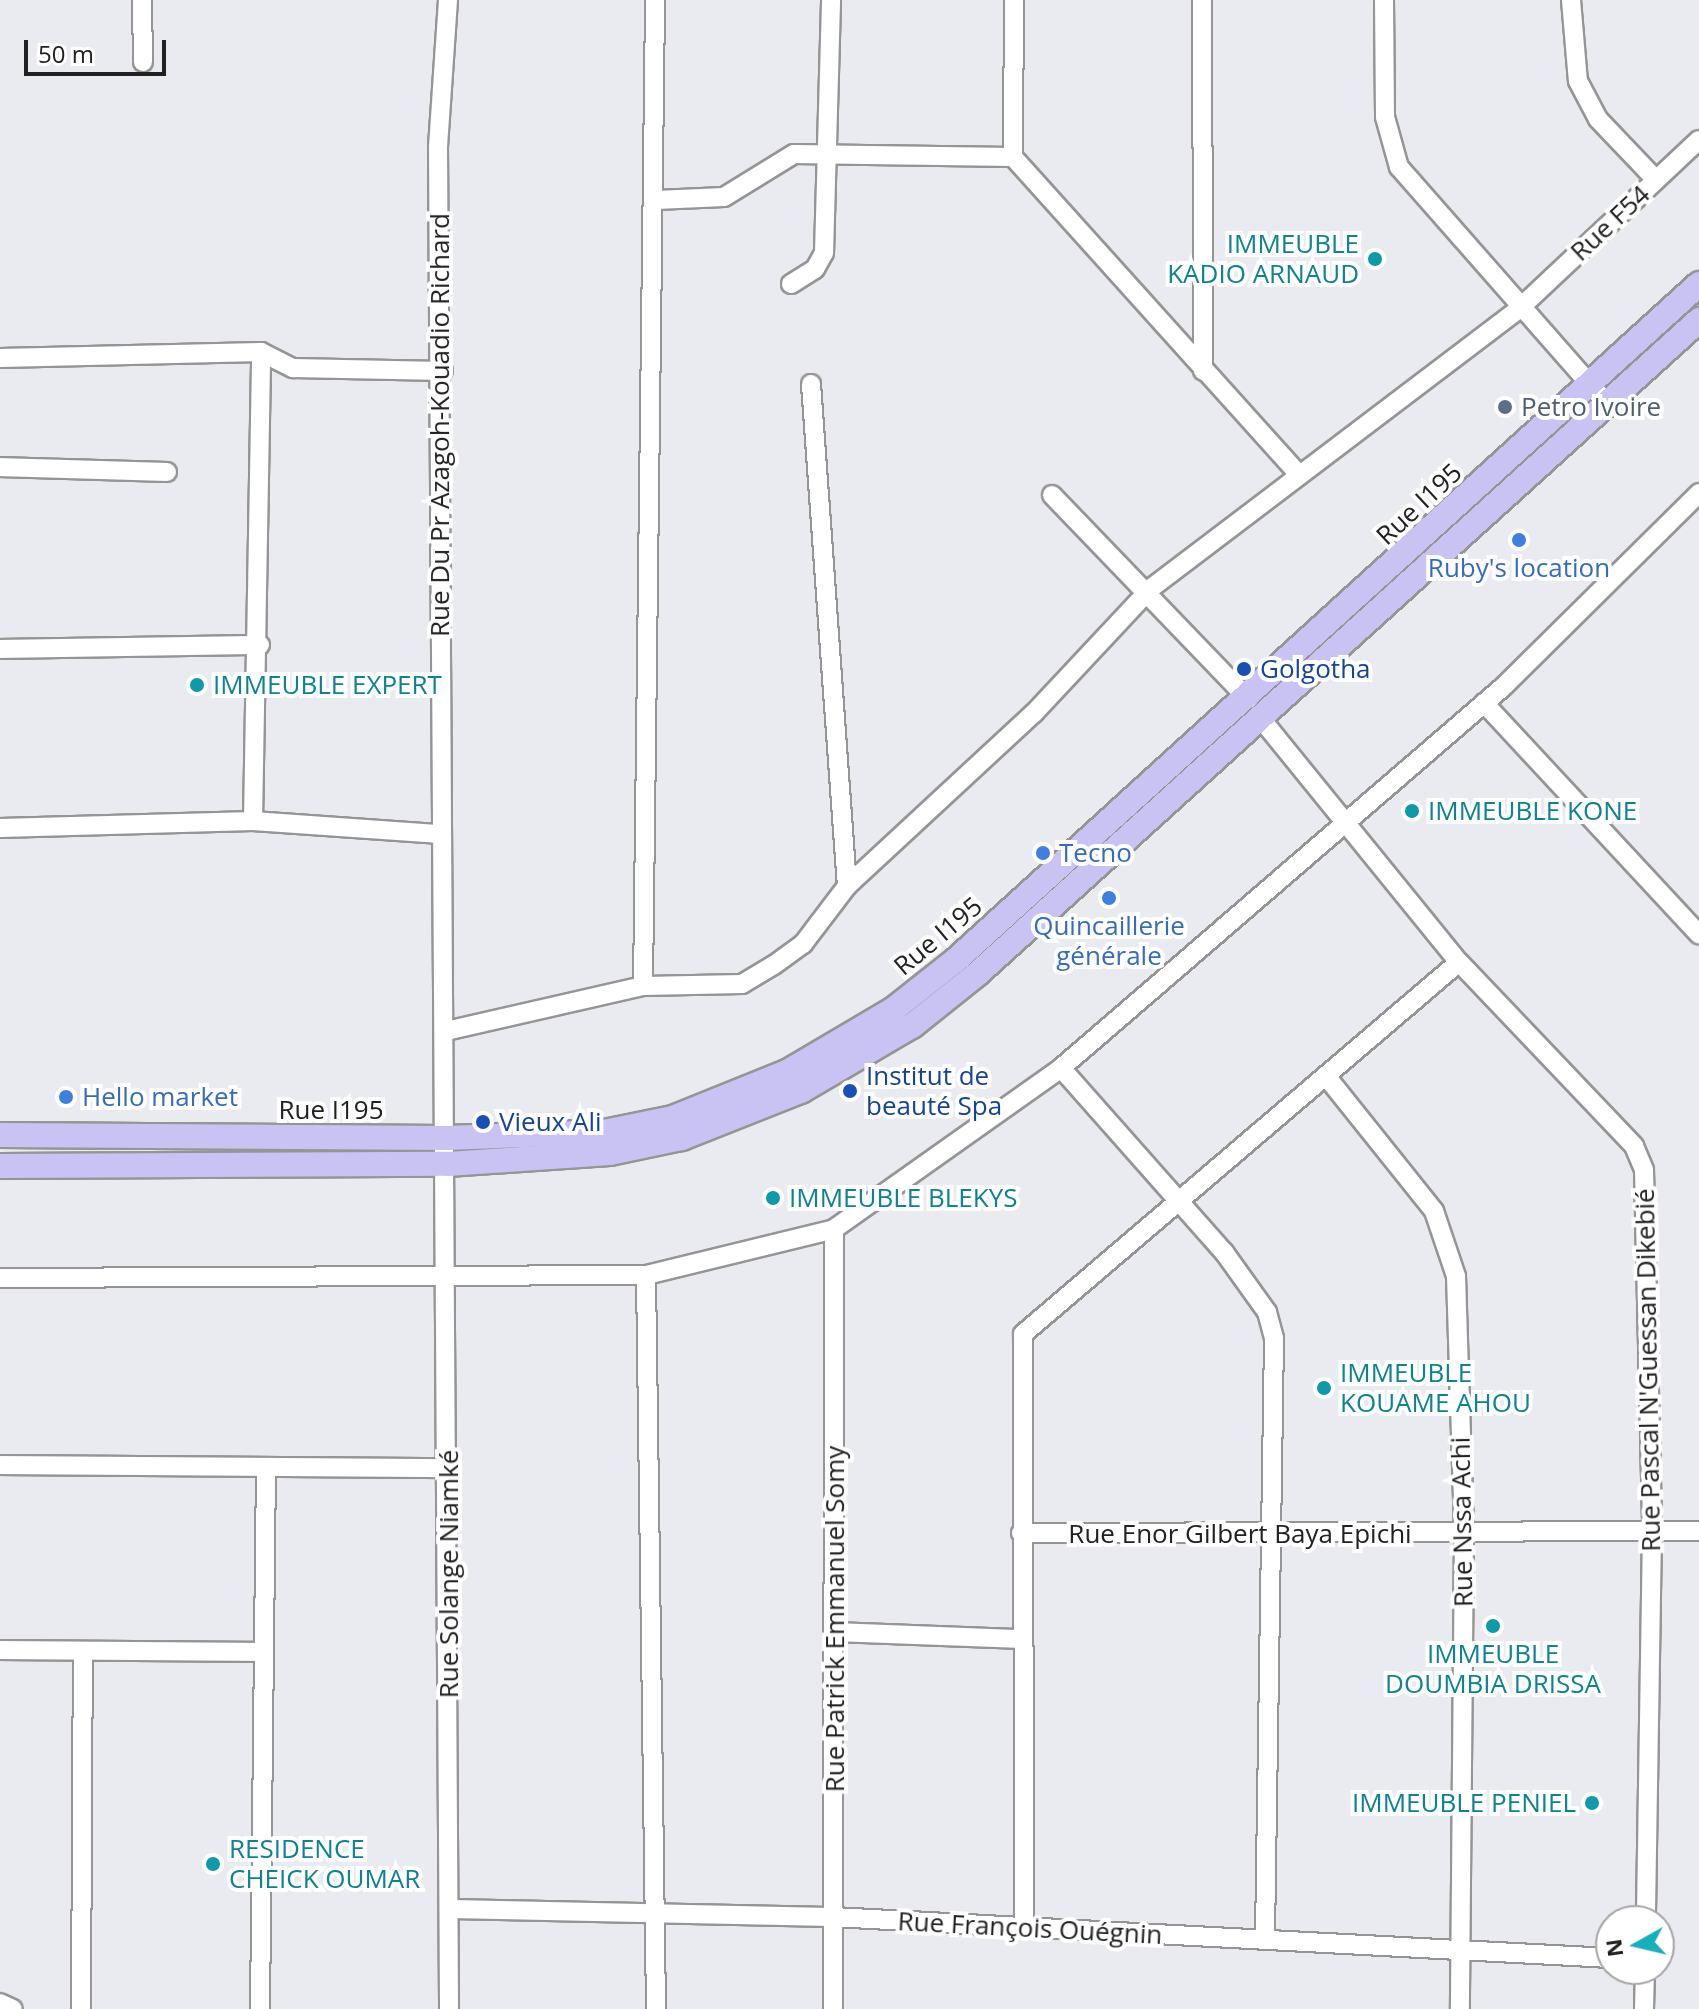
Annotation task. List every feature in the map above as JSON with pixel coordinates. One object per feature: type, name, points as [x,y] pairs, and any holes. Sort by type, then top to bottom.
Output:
[{"type":"main road","name":"Rue I195","points":[[0,1135],[447,1138],[604,1132],[673,1118],[836,1048],[957,959],[1248,699],[1699,284]]},
{"type":"main road","name":"Rue I195","points":[[0,1166],[448,1164],[610,1153],[682,1138],[749,1116],[851,1066],[976,975],[1262,720],[1699,320]]},
{"type":"street","points":[[142,0],[143,62]]},
{"type":"street","name":"Rue Du Pr Azagoh-Kouadio Richard","points":[[447,1138],[441,834],[443,371],[438,147],[448,0]]},
{"type":"street","points":[[643,986],[656,200],[655,0]]},
{"type":"street","points":[[791,284],[815,269],[824,253],[832,153],[831,0]]},
{"type":"street","points":[[1014,0],[1013,157],[1298,473]]},
{"type":"street","points":[[1202,0],[1203,371]]},
{"type":"street","points":[[1384,0],[1385,117],[1399,167],[1607,404]]},
{"type":"street","points":[[1571,0],[1578,81],[1598,119],[1656,180]]},
{"type":"street","name":"Rue F54","points":[[446,1031],[643,986],[742,984],[803,944],[847,886],[1034,713],[1150,589],[1298,473],[1521,307],[1699,140]]},
{"type":"street","points":[[656,200],[724,197],[779,158],[832,153],[1013,157]]},
{"type":"street","points":[[253,821],[260,645],[261,352]]},
{"type":"street","points":[[0,358],[261,352],[293,368],[443,371]]},
{"type":"street","points":[[811,384],[847,886]]},
{"type":"street","points":[[0,467],[167,472]]},
{"type":"street","points":[[0,1278],[646,1275],[834,1229],[1061,1068],[1484,703],[1699,493]]},
{"type":"street","points":[[1052,495],[1150,589],[1248,699]]},
{"type":"street","points":[[0,649],[260,645]]},
{"type":"street","points":[[1484,703],[1699,934]]},
{"type":"street","name":"Rue Pascal N'Guessan Dikebié","points":[[1262,720],[1459,962],[1634,1146],[1644,1170],[1652,1531],[1646,1905]]},
{"type":"street","points":[[0,828],[253,821],[441,834]]},
{"type":"street","points":[[1024,1928],[1020,1639],[1023,1334],[1459,962]]},
{"type":"street","points":[[1061,1068],[1178,1201],[1267,1312],[1274,1338],[1265,1940]]},
{"type":"street","name":"Rue Nssa Achi","points":[[1326,1076],[1434,1211],[1456,1276],[1464,1536],[1460,2009]]},
{"type":"street","name":"Rue Solange Niamké","points":[[447,1138],[449,2009]]},
{"type":"street","name":"Rue Patrick Emmanuel Somy","points":[[833,2009],[837,1632],[834,1229]]},
{"type":"street","points":[[646,1275],[656,2009]]},
{"type":"street","points":[[0,1465],[450,1468]]},
{"type":"street","points":[[260,2009],[266,1467]]},
{"type":"street","name":"Rue Enor Gilbert Baya Epichi","points":[[1021,1533],[1464,1536],[1699,1531]]},
{"type":"street","points":[[837,1632],[1020,1639]]},
{"type":"street","points":[[0,1650],[262,1652]]},
{"type":"street","points":[[81,2009],[83,1651]]},
{"type":"street","name":"Rue François Ouégnin","points":[[449,1909],[656,1916],[833,1917],[1460,1953],[1595,1957]]},
{"type":"street","points":[[1644,2009],[1645,1985]]},
{"type":"street","points":[[0,2003],[13,2009]]},
{"type":"place","name":"IMMEUBLE KADIO ARNAUD","points":[[1375,259]]},
{"type":"place","name":"Petro Ivoire","points":[[1505,407]]},
{"type":"place","name":"Ruby's location","points":[[1519,540]]},
{"type":"place","name":"Golgotha","points":[[1244,669]]},
{"type":"place","name":"IMMEUBLE EXPERT","points":[[197,685]]},
{"type":"place","name":"IMMEUBLE KONE","points":[[1412,811]]},
{"type":"place","name":"Tecno","points":[[1043,853]]},
{"type":"place","name":"Quincaillerie générale","points":[[1109,898]]},
{"type":"place","name":"Institut de beauté Spa","points":[[850,1091]]},
{"type":"place","name":"Hello market","points":[[66,1097]]},
{"type":"place","name":"Vieux Ali","points":[[483,1122]]},
{"type":"place","name":"IMMEUBLE BLEKYS","points":[[773,1198]]},
{"type":"place","name":"IMMEUBLE KOUAME AHOU","points":[[1324,1388]]},
{"type":"place","name":"IMMEUBLE DOUMBIA DRISSA","points":[[1493,1626]]},
{"type":"place","name":"IMMEUBLE PENIEL","points":[[1592,1803]]},
{"type":"place","name":"RESIDENCE CHEICK OUMAR","points":[[213,1864]]}]
